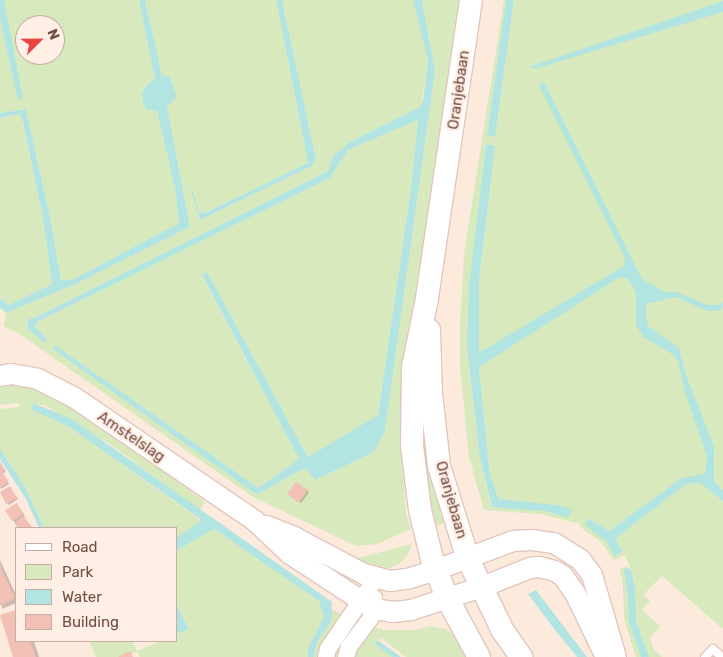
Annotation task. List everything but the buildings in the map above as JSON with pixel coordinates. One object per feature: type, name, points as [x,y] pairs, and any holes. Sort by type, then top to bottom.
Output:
[{"type":"main road","name":"Oranjebaan","points":[[471,0],[427,299],[413,367],[412,446],[420,510],[436,570],[447,598],[480,657]]},
{"type":"main road","name":"Oranjebaan","points":[[427,299],[431,393],[439,466],[468,559],[503,631],[521,657]]},
{"type":"street","name":"Amstelslag","points":[[0,376],[24,376],[50,384],[254,520],[290,554],[366,605],[393,612],[411,610],[482,587],[530,568],[555,571],[563,576],[575,593],[606,657]]},
{"type":"street","name":"Amstelslag","points":[[254,520],[296,538],[376,578],[390,581],[407,579],[436,570],[521,540],[549,542],[571,552],[587,567],[596,585],[616,657]]},
{"type":"street","points":[[326,657],[328,649],[366,605],[376,578]]},
{"type":"street","points":[[346,657],[349,647],[370,619],[366,605]]},
{"type":"lane","points":[[705,657],[713,649],[722,657]]},
{"type":"green space","points":[[0,0],[139,0],[155,79],[148,84],[157,111],[175,188],[179,223],[72,280],[61,280],[50,217],[26,109],[0,113]]},
{"type":"green space","points":[[145,0],[276,0],[308,163],[207,212],[199,213],[191,191],[200,220],[312,166],[316,159],[282,0],[413,0],[428,61],[421,107],[350,142],[333,156],[328,171],[34,318],[28,319],[27,328],[47,339],[35,327],[37,322],[330,178],[348,150],[418,120],[411,188],[378,415],[308,457],[207,272],[202,276],[299,459],[258,488],[55,345],[257,495],[299,471],[306,469],[315,480],[374,452],[385,430],[435,71],[422,0],[459,0],[402,455],[406,514],[411,529],[377,544],[356,546],[253,497],[18,333],[4,326],[6,313],[78,283],[190,227],[167,106],[167,76],[162,76]]},
{"type":"green space","points":[[504,0],[506,0],[487,135],[495,136],[514,0],[723,0],[723,498],[698,477],[675,486],[608,531],[589,518],[585,525],[622,550],[615,539],[686,484],[700,483],[723,501],[723,629],[662,576],[643,595],[650,601],[642,610],[660,626],[650,638],[654,650],[662,657],[649,657],[636,620],[631,570],[625,555],[614,560],[601,542],[580,527],[581,524],[540,514],[484,510],[469,457],[460,366],[460,323],[464,254]],"holes":[[[487,144],[495,146],[479,282],[479,350],[482,352],[479,367],[490,475],[499,499],[491,506],[480,459],[467,347]]]},
{"type":"green space","points":[[21,114],[43,219],[52,284],[9,305],[0,298],[0,118]]},
{"type":"green space","points":[[0,384],[38,386],[112,433],[205,502],[200,510],[107,442],[46,406],[33,403],[33,410],[69,427],[202,521],[178,537],[178,527],[44,527],[25,487],[0,449],[0,409],[19,407],[19,403],[0,405]]},
{"type":"green space","points":[[425,385],[448,521],[434,527],[421,442]]},
{"type":"green space","points":[[214,529],[319,601],[324,617],[308,648],[308,657],[140,657],[137,652],[124,657],[96,657],[90,642],[134,642],[133,643],[137,651],[159,642],[178,642],[178,633],[189,628],[178,607],[178,550]]},
{"type":"green space","points":[[412,544],[407,556],[401,563],[385,570],[356,562],[358,558]]},
{"type":"green space","points":[[627,567],[628,597],[643,657],[636,657],[624,619],[623,586],[620,568]]},
{"type":"green space","points":[[330,608],[359,625],[367,633],[376,628],[415,630],[430,626],[445,629],[452,633],[468,657],[406,657],[381,638],[376,643],[393,657],[314,657],[317,642],[331,622]]},
{"type":"water","points":[[0,0],[4,0],[15,65],[17,65],[23,98],[18,100],[0,19]]},
{"type":"water","points":[[139,0],[145,0],[162,75],[170,77],[177,97],[167,106],[190,227],[78,283],[6,313],[0,308],[0,298],[9,305],[52,284],[43,219],[23,122],[20,114],[0,118],[0,113],[26,109],[50,217],[61,280],[72,280],[179,223],[175,188],[157,111],[147,110],[143,102],[142,93],[148,84],[155,79]]},
{"type":"water","points":[[276,0],[282,0],[316,159],[312,166],[200,220],[191,191],[193,191],[199,213],[207,212],[308,163]]},
{"type":"water","points":[[413,0],[422,0],[435,71],[385,431],[374,452],[315,480],[306,469],[299,471],[257,495],[53,349],[55,345],[258,488],[299,459],[202,275],[207,272],[308,457],[378,415],[411,188],[418,120],[348,150],[330,178],[37,322],[35,327],[47,339],[45,343],[27,328],[28,319],[34,318],[328,171],[333,156],[350,142],[420,107],[423,101],[428,61]]},
{"type":"water","points":[[506,0],[514,0],[495,137],[487,135]]},
{"type":"water","points":[[723,1],[723,12],[534,69],[532,66]]},
{"type":"water","points":[[544,82],[642,279],[665,292],[676,292],[708,305],[720,305],[723,302],[722,310],[707,311],[676,297],[646,304],[646,315],[648,326],[679,348],[686,375],[714,446],[714,481],[723,490],[723,501],[700,483],[686,484],[615,539],[623,551],[615,556],[606,541],[585,525],[588,518],[609,531],[682,478],[705,474],[707,457],[684,389],[678,361],[672,354],[643,337],[636,325],[636,293],[628,279],[620,277],[479,367],[490,475],[499,499],[556,505],[572,509],[570,514],[566,517],[545,511],[492,507],[480,459],[467,347],[469,288],[486,144],[495,146],[479,282],[479,350],[482,351],[624,266],[625,258],[539,85]]},
{"type":"water","points":[[33,403],[72,419],[332,602],[331,622],[317,642],[314,657],[308,657],[308,648],[324,617],[319,601],[214,529],[178,550],[178,537],[201,521],[199,518],[69,427],[32,410]]},
{"type":"water","points":[[0,449],[25,487],[44,527],[39,527],[26,499],[0,459]]},
{"type":"water","points":[[627,567],[631,570],[635,587],[636,620],[649,657],[641,657],[629,623],[624,570]]},
{"type":"water","points":[[536,590],[587,657],[577,657],[555,630],[528,594]]},
{"type":"water","points":[[178,607],[189,629],[178,633]]},
{"type":"waterway","points":[[378,643],[397,657]]}]
